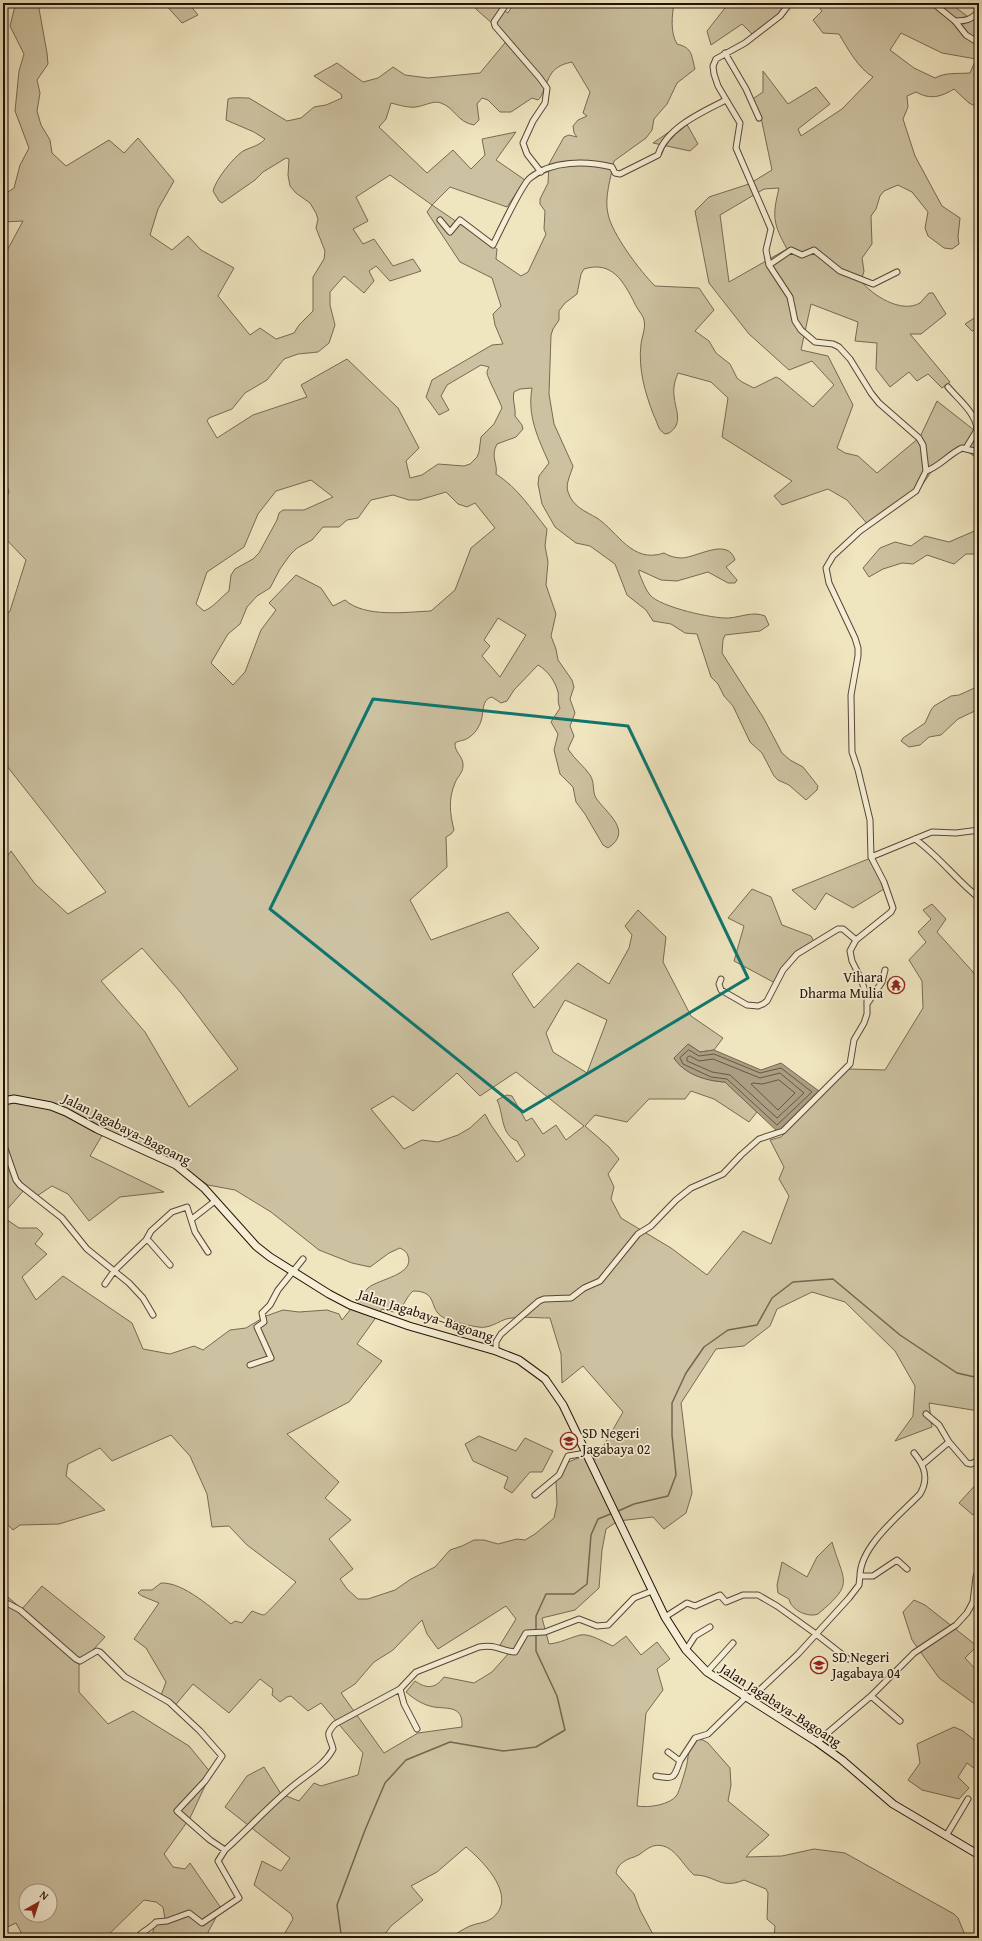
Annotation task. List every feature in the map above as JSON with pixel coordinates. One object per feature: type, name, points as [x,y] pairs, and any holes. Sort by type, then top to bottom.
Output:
[{"type":"street","points":[[507,3],[494,22],[495,26],[547,88],[545,102],[533,121],[523,143],[527,154],[540,172]]},
{"type":"street","points":[[496,1351],[496,1342],[501,1334],[539,1301],[544,1299],[571,1298],[584,1288],[600,1281],[638,1234],[651,1226],[684,1193],[723,1174],[759,1139],[783,1131],[850,1064],[854,1040],[866,1018],[867,1004],[861,979],[850,956],[850,951],[856,940],[891,912],[893,908],[884,882],[871,857],[870,820],[852,752],[851,695],[858,648],[855,638],[829,583],[826,568],[833,556],[860,532],[916,490],[926,471],[923,445],[920,438],[878,402],[850,359],[839,347],[833,344],[815,342],[800,330],[795,320],[790,297],[769,265],[766,250],[771,229],[736,148],[740,123],[716,80],[713,66],[716,59],[745,42],[780,16],[790,3]]},
{"type":"street","points":[[933,3],[955,21],[966,35],[979,43]]},
{"type":"street","points":[[955,21],[966,21],[973,18],[979,11]]},
{"type":"street","points":[[725,53],[746,90],[759,118]]},
{"type":"street","points":[[440,220],[450,232],[460,220],[492,245],[528,179],[540,172],[565,164],[591,162],[612,167],[615,173],[620,174],[658,155],[661,145],[692,117],[726,100]]},
{"type":"street","points":[[769,265],[792,250],[802,255],[814,250],[840,271],[873,284],[897,272]]},
{"type":"street","points":[[948,387],[972,415],[977,427],[977,430],[966,448]]},
{"type":"street","points":[[926,471],[931,470],[958,450],[966,448],[979,452]]},
{"type":"street","points":[[871,857],[932,832],[956,833],[979,830]]},
{"type":"street","points":[[915,838],[930,849],[963,886],[979,898]]},
{"type":"street","points":[[722,978],[719,984],[721,990],[747,1005],[758,1006],[767,1001],[783,970],[797,954],[838,929],[843,929],[856,940]]},
{"type":"street","points":[[867,1004],[882,982],[884,970]]},
{"type":"street","name":"Jalan Jagabaya–Bagoang","points":[[3,1101],[14,1099],[37,1102],[66,1112],[183,1170],[204,1188],[256,1246],[350,1305],[409,1326],[496,1351],[519,1360],[536,1371],[552,1387],[563,1405],[665,1617],[686,1650],[707,1672],[721,1682],[749,1698],[842,1760],[884,1798],[979,1855]]},
{"type":"street","points":[[3,1143],[16,1180],[20,1185],[62,1218],[87,1249],[137,1291],[153,1315]]},
{"type":"street","points":[[192,1219],[215,1201]]},
{"type":"street","points":[[105,1284],[114,1271],[172,1212],[187,1207],[195,1232],[208,1252]]},
{"type":"street","points":[[146,1240],[149,1241],[170,1265]]},
{"type":"street","points":[[250,1365],[271,1358],[258,1327],[264,1322],[262,1313],[270,1305],[278,1290],[303,1259]]},
{"type":"street","points":[[926,1414],[939,1425],[949,1442],[966,1463],[971,1464],[979,1460]]},
{"type":"street","points":[[923,1464],[949,1442]]},
{"type":"street","points":[[535,1495],[559,1475],[568,1456],[586,1453]]},
{"type":"street","points":[[656,1776],[669,1779],[673,1777],[680,1761],[695,1738],[708,1734],[798,1654],[849,1598],[859,1585],[864,1559],[873,1543],[920,1494],[926,1476],[923,1464],[914,1453]]},
{"type":"street","points":[[860,1576],[873,1576],[897,1560],[907,1569]]},
{"type":"street","points":[[817,1742],[871,1696],[914,1653],[956,1625],[967,1613],[973,1602],[976,1578],[979,1569]]},
{"type":"street","points":[[137,1938],[140,1934],[150,1930],[156,1922],[167,1921],[189,1913],[202,1923],[239,1898],[218,1861],[225,1850],[293,1786],[322,1765],[329,1757],[333,1749],[327,1736],[329,1730],[335,1724],[400,1689],[416,1672],[465,1651],[489,1645],[498,1646],[508,1652],[515,1652],[524,1635],[529,1632],[542,1632],[579,1619],[597,1626],[608,1625],[634,1598],[652,1591]]},
{"type":"street","points":[[665,1617],[686,1603],[695,1606],[720,1595],[726,1602],[743,1595],[758,1595],[777,1606],[816,1634],[848,1660]]},
{"type":"street","points":[[3,1601],[20,1610],[76,1659],[80,1661],[97,1651],[100,1652],[125,1677],[157,1693],[169,1702],[200,1731],[222,1756],[205,1781],[177,1811],[210,1840],[225,1850]]},
{"type":"street","points":[[686,1650],[695,1636],[710,1627]]},
{"type":"street","points":[[707,1672],[733,1643]]},
{"type":"street","points":[[400,1689],[404,1704],[417,1729]]},
{"type":"street","points":[[871,1696],[900,1721]]},
{"type":"street","points":[[668,1752],[680,1761]]},
{"type":"street","points":[[946,1836],[968,1799]]},
{"type":"highlighted area","points":[[373,699],[628,726],[748,978],[523,1112],[270,909]]},
{"type":"shaded area","points":[[12,3],[38,3],[48,64],[37,80],[40,93],[37,111],[41,125],[50,140],[52,153],[66,166],[109,140],[124,153],[138,138],[174,181],[158,209],[150,235],[172,250],[188,236],[201,250],[234,268],[218,296],[250,335],[260,328],[276,339],[294,333],[299,325],[313,311],[313,277],[324,259],[325,251],[316,228],[318,219],[316,213],[310,203],[296,193],[290,186],[288,175],[289,159],[286,158],[263,172],[255,180],[222,203],[219,201],[213,191],[225,169],[243,151],[258,145],[265,139],[254,132],[226,120],[228,99],[249,98],[287,121],[301,118],[314,107],[326,105],[342,98],[341,94],[314,76],[337,63],[363,82],[378,78],[393,67],[405,75],[428,78],[480,73],[509,38],[477,10],[472,3],[494,3],[508,13],[514,3],[674,3],[672,24],[673,34],[677,44],[689,50],[695,69],[677,83],[667,104],[654,119],[652,130],[646,138],[614,161],[608,188],[608,214],[615,232],[627,252],[655,286],[699,288],[714,310],[695,331],[709,341],[716,353],[730,364],[737,378],[754,388],[776,377],[813,407],[834,385],[812,361],[789,370],[749,334],[709,283],[695,211],[709,197],[749,184],[772,170],[762,122],[751,100],[763,92],[763,71],[788,104],[816,87],[830,104],[798,129],[801,136],[842,109],[873,77],[858,63],[839,34],[823,33],[813,20],[822,11],[816,3],[932,3],[936,6],[955,7],[979,25],[979,108],[969,103],[954,89],[940,96],[931,97],[916,92],[907,96],[908,107],[903,119],[915,156],[942,206],[960,218],[958,237],[959,244],[952,249],[944,248],[928,236],[925,228],[928,212],[912,192],[898,185],[884,191],[880,196],[876,209],[871,216],[872,244],[862,258],[864,271],[861,281],[879,297],[896,305],[912,306],[920,303],[929,293],[933,293],[946,314],[921,334],[910,334],[950,382],[942,388],[928,374],[917,381],[909,372],[890,387],[876,369],[877,343],[855,341],[858,322],[811,304],[801,350],[828,356],[853,405],[837,448],[845,453],[858,456],[877,473],[920,437],[937,401],[979,434],[979,460],[967,451],[960,452],[931,472],[916,494],[881,513],[869,526],[847,500],[828,489],[782,505],[774,496],[792,481],[722,437],[728,398],[711,382],[678,373],[674,390],[678,416],[676,425],[669,433],[665,434],[660,430],[648,399],[641,372],[640,353],[644,320],[626,288],[610,270],[594,267],[584,269],[581,274],[577,294],[565,303],[559,311],[559,320],[551,335],[549,394],[554,424],[573,466],[567,486],[570,497],[576,505],[605,524],[626,545],[643,554],[653,555],[664,553],[672,557],[682,558],[719,549],[726,550],[731,553],[735,560],[726,567],[737,580],[735,583],[728,583],[708,572],[677,581],[661,580],[639,570],[639,573],[650,595],[664,604],[675,608],[721,618],[752,614],[765,616],[769,625],[760,631],[725,635],[722,653],[763,717],[782,753],[790,760],[803,767],[818,786],[817,790],[806,800],[789,785],[778,780],[774,776],[762,753],[750,742],[733,706],[724,696],[718,684],[711,677],[697,634],[685,633],[671,624],[653,621],[646,610],[627,595],[615,564],[590,546],[576,543],[555,527],[542,504],[538,484],[539,476],[549,463],[534,427],[531,408],[532,388],[520,389],[514,392],[513,398],[515,416],[522,425],[523,429],[516,437],[497,444],[494,453],[496,474],[518,492],[547,529],[545,546],[548,562],[546,585],[556,614],[551,636],[558,660],[572,680],[574,687],[570,699],[575,713],[570,726],[574,736],[568,749],[592,778],[595,796],[616,822],[618,835],[615,842],[608,848],[603,845],[585,814],[576,802],[573,787],[560,774],[554,750],[558,734],[551,722],[560,708],[558,702],[558,692],[551,677],[538,665],[514,690],[507,701],[501,703],[492,697],[488,698],[484,703],[482,718],[476,730],[467,739],[455,743],[463,766],[451,795],[451,818],[454,830],[446,837],[447,867],[410,900],[431,940],[508,912],[539,948],[512,974],[534,1008],[578,963],[609,984],[629,948],[632,935],[625,926],[638,910],[666,937],[663,962],[691,1016],[723,1038],[714,1050],[700,1052],[688,1044],[674,1058],[678,1064],[696,1076],[725,1082],[757,1112],[749,1122],[714,1099],[691,1091],[685,1099],[649,1099],[627,1122],[595,1115],[585,1126],[609,1147],[619,1159],[608,1174],[614,1187],[611,1199],[621,1218],[671,1248],[707,1275],[743,1231],[771,1244],[789,1196],[779,1179],[784,1167],[770,1140],[781,1137],[789,1129],[788,1122],[791,1119],[795,1123],[849,1069],[885,1070],[923,1008],[922,981],[909,960],[926,942],[918,932],[931,919],[923,910],[932,904],[946,919],[937,932],[973,972],[979,984],[979,1411],[929,1403],[932,1427],[895,1441],[913,1416],[915,1386],[895,1351],[845,1302],[812,1292],[777,1309],[770,1326],[744,1346],[716,1349],[681,1403],[692,1493],[686,1513],[664,1529],[653,1517],[618,1521],[606,1529],[602,1550],[599,1588],[575,1610],[542,1618],[549,1644],[561,1642],[580,1635],[588,1635],[613,1646],[626,1636],[641,1655],[657,1642],[670,1659],[657,1669],[663,1690],[646,1713],[637,1806],[647,1807],[659,1805],[669,1801],[677,1795],[686,1768],[692,1742],[695,1739],[703,1740],[708,1743],[730,1768],[731,1785],[728,1801],[769,1835],[746,1857],[782,1856],[814,1849],[845,1853],[954,1914],[958,1918],[965,1935],[978,1936],[979,1938],[774,1938],[775,1926],[767,1919],[768,1893],[766,1889],[744,1880],[736,1883],[723,1883],[708,1877],[694,1875],[672,1850],[660,1845],[650,1847],[637,1856],[625,1861],[618,1867],[616,1873],[634,1894],[640,1910],[655,1938],[449,1938],[470,1926],[491,1919],[499,1910],[502,1901],[496,1880],[481,1861],[466,1847],[437,1872],[411,1886],[423,1900],[391,1926],[382,1938],[282,1938],[293,1919],[291,1914],[254,1885],[262,1861],[281,1871],[290,1858],[225,1807],[247,1776],[264,1767],[281,1794],[299,1801],[314,1783],[321,1786],[358,1775],[363,1753],[321,1703],[308,1711],[291,1696],[280,1702],[272,1695],[273,1689],[260,1679],[229,1713],[193,1684],[173,1708],[160,1698],[166,1682],[146,1648],[134,1639],[159,1603],[142,1596],[138,1593],[141,1590],[152,1590],[161,1583],[179,1587],[198,1598],[231,1624],[235,1621],[242,1623],[252,1611],[264,1615],[296,1582],[247,1545],[229,1526],[212,1527],[207,1494],[190,1456],[171,1435],[112,1461],[100,1448],[68,1464],[66,1476],[105,1510],[59,1524],[20,1525],[13,1530],[3,1520],[3,1217],[19,1228],[37,1228],[43,1234],[35,1244],[47,1254],[22,1277],[36,1300],[63,1276],[132,1323],[143,1349],[170,1354],[194,1346],[203,1350],[230,1330],[246,1328],[266,1316],[283,1310],[299,1312],[327,1310],[339,1314],[342,1320],[368,1288],[401,1272],[406,1268],[409,1262],[407,1253],[400,1248],[389,1253],[370,1267],[352,1263],[319,1250],[271,1212],[235,1190],[208,1185],[192,1174],[104,1132],[90,1156],[164,1192],[120,1197],[89,1221],[68,1194],[52,1186],[37,1196],[25,1189],[3,1214],[3,862],[11,851],[35,884],[68,914],[106,892],[3,761],[3,618],[10,611],[26,560],[3,536],[3,507],[9,492],[5,480],[7,475],[3,469],[3,258],[23,221],[3,222],[3,195],[14,188],[20,165],[29,148],[15,111],[19,71],[24,54],[10,26],[15,6]],"holes":[[[901,33],[942,53],[976,59],[970,73],[947,74],[935,78],[914,68],[890,50]],[[572,62],[590,92],[583,113],[587,116],[578,120],[573,126],[574,133],[577,137],[569,135],[564,137],[549,164],[548,183],[540,199],[540,204],[545,211],[544,229],[546,234],[528,272],[521,276],[496,259],[497,249],[432,205],[450,187],[507,207],[525,180],[496,160],[516,132],[482,139],[485,155],[471,169],[453,150],[427,173],[379,127],[386,119],[391,103],[413,107],[438,102],[446,105],[464,121],[474,125],[479,120],[477,104],[482,98],[488,100],[500,112],[511,112],[532,98],[538,100],[550,75],[558,67]],[[390,175],[432,205],[427,212],[460,262],[492,278],[501,306],[493,314],[495,325],[503,344],[492,345],[432,380],[426,397],[439,415],[449,410],[441,396],[447,385],[481,365],[489,367],[487,373],[502,408],[494,424],[481,437],[477,457],[470,464],[464,466],[438,464],[422,475],[410,478],[406,461],[419,448],[398,408],[347,359],[301,385],[307,397],[253,415],[217,438],[207,421],[209,418],[232,409],[245,393],[267,380],[284,359],[298,354],[318,352],[329,343],[335,325],[330,305],[330,292],[344,276],[364,293],[374,281],[369,271],[376,266],[390,281],[421,271],[413,259],[393,266],[374,239],[363,244],[353,229],[368,221],[356,197]],[[779,188],[775,206],[775,220],[776,226],[787,249],[729,282],[720,215],[764,189]],[[311,480],[333,497],[304,510],[283,510],[279,513],[277,520],[259,553],[253,559],[235,569],[231,575],[229,591],[214,605],[204,611],[196,604],[207,572],[244,547],[258,514],[276,491]],[[446,492],[458,504],[467,507],[475,503],[495,528],[471,548],[455,590],[431,611],[398,613],[374,612],[353,606],[345,600],[333,606],[321,588],[296,575],[269,603],[276,610],[261,630],[245,672],[233,685],[211,663],[228,634],[240,624],[247,607],[257,596],[270,588],[280,569],[290,555],[297,548],[312,540],[323,527],[339,527],[347,520],[358,518],[371,500],[393,495],[409,500],[419,500]],[[498,618],[526,635],[500,677],[482,656],[490,646],[484,640]],[[142,948],[181,993],[238,1069],[189,1107],[145,1032],[101,981]],[[565,1000],[607,1020],[587,1073],[553,1052],[546,1033]],[[516,1072],[584,1126],[566,1140],[556,1125],[543,1134],[532,1118],[526,1121],[512,1096],[507,1095],[497,1100],[505,1129],[508,1134],[517,1141],[525,1155],[517,1162],[485,1114],[470,1128],[458,1135],[438,1142],[422,1140],[404,1149],[371,1109],[393,1096],[413,1111],[457,1073],[480,1096]],[[413,1291],[427,1294],[431,1298],[437,1312],[441,1316],[467,1325],[483,1327],[494,1325],[506,1319],[522,1317],[550,1318],[561,1354],[562,1383],[583,1366],[623,1412],[596,1459],[583,1456],[566,1463],[556,1481],[557,1504],[554,1518],[535,1534],[525,1540],[517,1539],[498,1544],[484,1540],[474,1540],[450,1550],[435,1567],[411,1579],[395,1590],[368,1599],[358,1599],[347,1589],[340,1579],[353,1569],[329,1539],[351,1520],[325,1498],[339,1482],[287,1434],[349,1402],[382,1361],[357,1344],[382,1309],[395,1312],[401,1308]],[[506,1606],[516,1619],[500,1645],[508,1652],[508,1654],[492,1672],[474,1683],[444,1677],[434,1686],[423,1685],[415,1681],[406,1692],[426,1705],[450,1709],[458,1712],[462,1720],[462,1727],[418,1733],[384,1753],[341,1693],[355,1684],[374,1662],[393,1650],[422,1620],[427,1634],[438,1649]]]},
{"type":"shaded area","points":[[164,3],[192,3],[190,5],[198,15],[182,23]]},
{"type":"shaded area","points":[[733,3],[788,3],[790,5],[752,34],[742,24],[711,45],[707,31],[725,8]]},
{"type":"shaded area","points":[[685,121],[698,144],[690,151],[653,143]]},
{"type":"shaded area","points":[[979,315],[979,328],[972,331],[965,324]]},
{"type":"shaded area","points":[[979,529],[979,554],[966,554],[954,564],[927,555],[913,564],[902,563],[883,569],[869,577],[863,568],[880,548],[895,542],[911,546],[925,536],[949,542]]},
{"type":"shaded area","points":[[979,686],[979,709],[958,719],[941,735],[929,737],[920,745],[909,747],[901,741],[925,723],[934,706],[951,696],[959,695]]},
{"type":"shaded area","points":[[873,857],[884,889],[853,908],[826,893],[815,910],[792,890]]},
{"type":"shaded area","points":[[752,889],[771,897],[782,925],[811,936],[816,946],[793,956],[775,983],[734,961],[744,926],[728,918]]},
{"type":"shaded area","points":[[479,1436],[516,1451],[525,1438],[553,1451],[542,1472],[530,1472],[512,1493],[504,1488],[508,1477],[473,1461],[465,1444]]},
{"type":"shaded area","points":[[979,1481],[979,1508],[973,1515],[959,1503]]},
{"type":"shaded area","points":[[832,1542],[843,1575],[842,1588],[830,1604],[818,1614],[810,1615],[800,1612],[793,1607],[789,1599],[778,1593],[777,1585],[782,1562],[807,1577],[817,1557]]},
{"type":"shaded area","points":[[42,1586],[105,1637],[79,1665],[79,1692],[108,1724],[133,1711],[189,1746],[211,1773],[190,1818],[164,1854],[173,1867],[185,1869],[190,1863],[221,1908],[205,1938],[152,1938],[154,1926],[165,1919],[163,1907],[156,1902],[144,1900],[105,1938],[22,1938],[23,1936],[16,1923],[3,1929],[3,1593],[22,1609]]},
{"type":"shaded area","points":[[914,1600],[925,1605],[977,1646],[965,1658],[979,1673],[979,1707],[939,1678],[912,1640],[903,1612]]},
{"type":"shaded area","points":[[954,1727],[963,1731],[979,1744],[979,1772],[967,1763],[958,1777],[969,1788],[959,1799],[922,1790],[908,1780],[920,1763],[917,1744]]},
{"type":"water","points":[[688,1044],[700,1052],[714,1050],[761,1070],[781,1063],[819,1091],[778,1132],[725,1082],[696,1076],[678,1064],[674,1058]]},
{"type":"waterway","points":[[616,1512],[634,1504],[668,1496],[676,1475],[672,1435],[672,1403],[686,1373],[704,1347],[728,1330],[757,1325],[772,1298],[793,1282],[833,1279],[900,1335],[957,1373],[979,1378]]},
{"type":"waterway","points":[[349,1938],[341,1934],[337,1905],[365,1830],[385,1783],[406,1760],[450,1742],[503,1751],[536,1747],[565,1730],[557,1696],[536,1651],[536,1616],[546,1594],[574,1594],[587,1584],[591,1535],[598,1519],[613,1513]]},
{"type":"place","name":"Vihara Dharma Mulia","points":[[896,985]]},
{"type":"place","name":"SD Negeri Jagabaya 02","points":[[569,1441]]},
{"type":"place","name":"SD Negeri Jagabaya 04","points":[[819,1665]]}]
